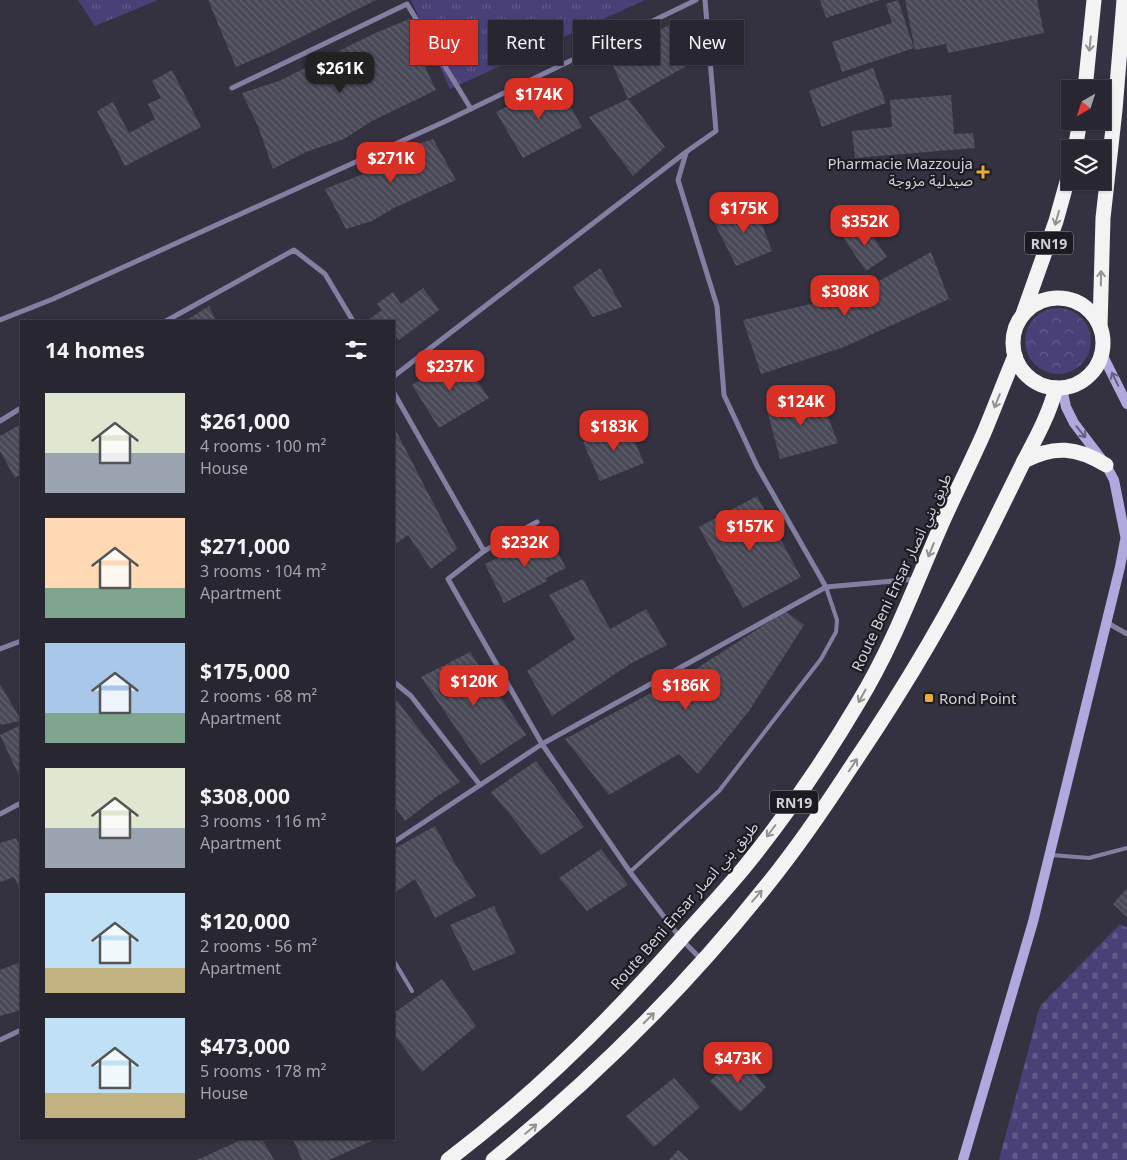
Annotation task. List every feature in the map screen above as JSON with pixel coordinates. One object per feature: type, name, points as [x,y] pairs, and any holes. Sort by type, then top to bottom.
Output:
[{"type":"highway","points":[[1086,80],[1094,0]]},
{"type":"highway","points":[[1100,327],[1103,218],[1115,110],[1124,0]]},
{"type":"highway","name":"RN19","points":[[1015,356],[1013,341],[1016,327],[1056,221],[1065,190]]},
{"type":"highway","points":[[1015,356],[1021,368],[1030,378],[1043,385],[1059,388],[1076,384],[1088,377],[1097,366],[1102,354],[1103,340],[1100,327],[1094,315],[1072,299],[1058,297],[1045,299],[1032,305],[1022,314]]},
{"type":"highway","name":"Route Beni Ensar طريق بني انصار","points":[[448,1160],[513,1109],[600,1027],[746,865],[805,786],[876,672],[983,434],[1015,356]]},
{"type":"highway","name":"RN19","points":[[493,1160],[569,1096],[620,1048],[702,961],[767,885],[826,805],[881,722],[933,638],[971,568],[1042,427],[1059,388]]},
{"type":"highway","points":[[1024,461],[1036,454],[1050,450],[1065,450],[1086,454],[1106,465]]},
{"type":"street","points":[[0,320],[53,299],[471,109],[696,0]]},
{"type":"street","points":[[395,375],[716,131],[705,0]]},
{"type":"street","points":[[232,88],[407,4],[471,109]]},
{"type":"street","points":[[686,152],[678,180],[717,306],[724,395],[757,466],[826,587]]},
{"type":"street","points":[[168,320],[294,250],[325,274],[352,320]]},
{"type":"street","points":[[1102,354],[1127,404]]},
{"type":"street","points":[[963,1160],[1033,922],[1106,622],[1123,563],[1126,532],[1114,480],[1106,465],[1074,423],[1059,388]]},
{"type":"street","points":[[395,395],[484,551]]},
{"type":"street","points":[[0,421],[20,409]]},
{"type":"street","points":[[537,522],[484,551],[448,579],[542,744],[630,872],[681,939],[702,961]]},
{"type":"street","points":[[395,841],[542,744],[826,587],[919,579]]},
{"type":"street","points":[[1106,622],[1127,634]]},
{"type":"street","points":[[0,649],[20,641]]},
{"type":"street","points":[[395,683],[411,696],[480,785]]},
{"type":"street","points":[[0,814],[20,804]]},
{"type":"street","points":[[0,1040],[20,1030]]},
{"type":"lane","points":[[630,872],[719,792],[822,659],[836,632],[837,620],[826,587]]},
{"type":"lane","points":[[1050,855],[1089,858],[1127,848]]},
{"type":"lane","points":[[395,963],[412,992]]},
{"type":"green space","points":[[78,0],[158,0],[95,26]]},
{"type":"green space","points":[[411,0],[645,0],[601,20],[573,20],[573,33],[563,37],[563,20],[488,20],[488,65],[503,65],[450,89],[439,65],[478,65],[478,20],[420,20]]},
{"type":"green space","points":[[1052,308],[1064,308],[1082,317],[1089,328],[1091,341],[1089,354],[1082,365],[1071,372],[1052,374],[1039,369],[1030,360],[1025,347],[1025,335],[1030,322],[1039,313]]},
{"type":"green space","points":[[1120,924],[1127,928],[1127,1160],[999,1160],[1040,1006]]},
{"type":"building","points":[[208,0],[376,0],[273,51],[236,67]]},
{"type":"building","points":[[820,0],[880,0],[826,18]]},
{"type":"building","points":[[898,0],[914,48],[842,72],[832,42],[892,23],[886,4]]},
{"type":"building","points":[[905,0],[1037,0],[1044,33],[948,53],[946,44],[915,50]]},
{"type":"building","points":[[409,19],[410,65],[424,65],[436,90],[372,121],[344,139],[306,152],[273,169],[258,126],[242,93],[279,81],[371,35]]},
{"type":"building","points":[[670,25],[670,65],[688,65],[628,99],[613,65],[660,65],[660,29]]},
{"type":"building","points":[[873,68],[886,103],[822,127],[809,91]]},
{"type":"building","points":[[172,70],[201,127],[125,166],[97,111],[113,102],[129,133],[155,119],[148,104],[161,98],[152,81]]},
{"type":"building","points":[[557,83],[582,127],[523,158],[496,112]]},
{"type":"building","points":[[951,95],[954,134],[973,133],[975,148],[855,158],[852,131],[892,127],[890,100]]},
{"type":"building","points":[[628,99],[665,147],[633,176],[589,117]]},
{"type":"building","points":[[433,139],[456,180],[394,208],[372,221],[346,229],[325,189],[371,171],[403,149]]},
{"type":"building","points":[[753,200],[772,251],[736,266],[714,222]]},
{"type":"building","points":[[864,224],[887,257],[866,271],[843,237]]},
{"type":"building","points":[[931,252],[949,299],[844,347],[761,374],[743,320],[832,299],[870,286]]},
{"type":"building","points":[[600,268],[622,307],[593,317],[573,287]]},
{"type":"building","points":[[423,288],[439,310],[399,340],[395,335],[395,320],[368,320],[382,310],[377,304],[393,292],[401,304]]},
{"type":"building","points":[[209,306],[216,320],[187,320]]},
{"type":"building","points":[[460,357],[489,398],[439,428],[412,385]]},
{"type":"building","points":[[819,394],[838,443],[780,459],[767,410]]},
{"type":"building","points":[[627,423],[644,463],[600,481],[583,442]]},
{"type":"building","points":[[20,425],[20,475],[15,478],[0,451],[0,436]]},
{"type":"building","points":[[395,429],[457,549],[431,569],[408,535],[395,544]]},
{"type":"building","points":[[757,496],[801,577],[743,608],[699,527]]},
{"type":"building","points":[[548,533],[566,568],[546,578],[547,581],[504,603],[485,564]]},
{"type":"building","points":[[583,579],[610,629],[646,609],[667,645],[630,664],[552,716],[527,671],[575,639],[549,595]]},
{"type":"building","points":[[785,611],[804,625],[749,711],[698,774],[679,754],[609,795],[565,739],[696,669]]},
{"type":"building","points":[[470,652],[526,735],[481,765],[421,677]]},
{"type":"building","points":[[0,684],[20,721],[0,725]]},
{"type":"building","points":[[395,699],[460,782],[436,797],[405,821],[395,806]]},
{"type":"building","points":[[20,725],[20,778],[0,735]]},
{"type":"building","points":[[536,761],[584,827],[541,855],[491,792]]},
{"type":"building","points":[[435,826],[454,862],[476,896],[435,918],[415,879],[395,892],[395,848]]},
{"type":"building","points":[[16,838],[20,846],[20,891],[14,877],[0,882],[0,843]]},
{"type":"building","points":[[601,849],[628,885],[587,911],[559,878]]},
{"type":"building","points":[[1127,888],[1127,917],[1113,904]]},
{"type":"building","points":[[494,906],[516,953],[473,971],[450,925]]},
{"type":"building","points":[[18,963],[20,969],[20,1010],[0,1016],[0,970]]},
{"type":"building","points":[[442,979],[476,1026],[422,1072],[395,1035],[395,1012]]},
{"type":"building","points":[[739,1056],[766,1087],[740,1112],[710,1081]]},
{"type":"building","points":[[674,1078],[700,1107],[654,1147],[626,1116]]},
{"type":"building","points":[[241,1140],[263,1140],[274,1160],[197,1160]]},
{"type":"building","points":[[293,1140],[374,1140],[329,1160],[302,1160]]},
{"type":"building","points":[[678,1150],[689,1160],[669,1160]]},
{"type":"place","name":"Pharmacie Mazzouja صيدلية مزوجة","points":[[983,172]]},
{"type":"place","name":"Rond Point","points":[[929,698]]}]
